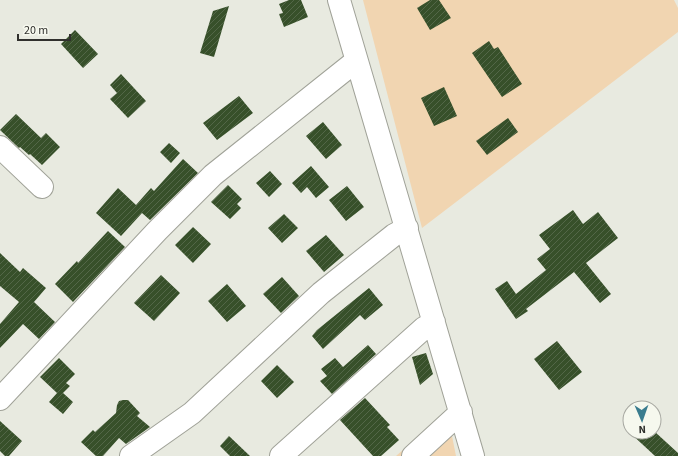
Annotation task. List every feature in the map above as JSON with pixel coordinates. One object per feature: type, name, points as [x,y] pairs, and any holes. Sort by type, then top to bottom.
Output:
[{"type":"street","points":[[339,0],[473,456]]},
{"type":"street","points":[[0,399],[158,231],[213,176],[356,61]]},
{"type":"street","points":[[0,147],[42,187]]},
{"type":"street","points":[[131,456],[192,413],[321,293],[394,236],[407,228]]},
{"type":"street","points":[[281,456],[424,328],[434,322]]},
{"type":"street","points":[[413,456],[461,412]]},
{"type":"shaded area","points":[[363,0],[674,0],[678,8],[678,32],[422,228]]},
{"type":"shaded area","points":[[447,411],[456,456],[396,456]]},
{"type":"building","points":[[289,0],[301,0],[308,17],[284,27],[279,14],[283,13],[279,4]]},
{"type":"building","points":[[430,0],[439,0],[451,18],[430,30],[417,8]]},
{"type":"building","points":[[229,6],[214,57],[200,53],[213,11]]},
{"type":"building","points":[[75,30],[98,54],[83,68],[61,44]]},
{"type":"building","points":[[489,41],[494,49],[498,47],[522,84],[502,97],[472,53]]},
{"type":"building","points":[[121,74],[146,101],[128,118],[110,99],[117,93],[110,85]]},
{"type":"building","points":[[444,87],[457,116],[434,126],[421,98]]},
{"type":"building","points":[[239,96],[253,113],[217,140],[203,123]]},
{"type":"building","points":[[16,114],[41,138],[46,133],[60,147],[42,165],[30,154],[29,155],[20,147],[19,148],[0,130]]},
{"type":"building","points":[[508,118],[518,132],[487,155],[476,141]]},
{"type":"building","points":[[323,122],[342,145],[326,159],[306,136]]},
{"type":"building","points":[[169,143],[180,153],[171,163],[160,152]]},
{"type":"building","points":[[183,159],[198,173],[150,220],[142,213],[121,236],[96,213],[118,188],[136,205],[151,188],[154,191]]},
{"type":"building","points":[[311,166],[329,187],[316,198],[307,187],[301,193],[292,183]]},
{"type":"building","points":[[270,171],[282,184],[269,197],[256,183]]},
{"type":"building","points":[[228,185],[242,199],[237,204],[241,208],[230,219],[211,202]]},
{"type":"building","points":[[347,186],[364,207],[346,221],[329,200]]},
{"type":"building","points":[[573,210],[583,224],[598,212],[618,238],[586,263],[611,294],[600,303],[574,272],[526,309],[528,311],[516,319],[495,289],[507,281],[516,294],[546,270],[537,259],[550,249],[539,235]]},
{"type":"building","points":[[284,214],[298,228],[282,243],[268,228]]},
{"type":"building","points":[[193,227],[211,244],[193,263],[175,245]]},
{"type":"building","points":[[108,231],[125,247],[73,302],[55,284],[77,261],[78,263]]},
{"type":"building","points":[[326,235],[344,255],[324,272],[306,251]]},
{"type":"building","points":[[0,253],[20,272],[23,268],[46,288],[34,302],[55,322],[39,339],[23,324],[0,348],[0,324],[19,302],[0,286]]},
{"type":"building","points":[[161,275],[180,293],[154,321],[134,303]]},
{"type":"building","points":[[282,277],[299,296],[281,313],[263,294]]},
{"type":"building","points":[[227,284],[246,306],[227,322],[208,301]]},
{"type":"building","points":[[369,288],[383,305],[365,320],[360,315],[323,349],[312,336],[317,330]]},
{"type":"building","points":[[557,341],[582,372],[559,390],[534,359]]},
{"type":"building","points":[[368,345],[376,354],[332,394],[320,381],[327,376],[321,369],[335,358],[343,367]]},
{"type":"building","points":[[426,353],[433,374],[420,385],[412,357]]},
{"type":"building","points":[[59,358],[75,374],[66,383],[70,386],[63,393],[73,402],[63,414],[49,402],[57,393],[40,377]]},
{"type":"building","points":[[277,365],[294,382],[277,398],[261,381]]},
{"type":"building","points":[[365,398],[390,425],[387,427],[399,440],[381,456],[373,456],[340,420]]},
{"type":"building","points":[[128,400],[140,413],[137,416],[150,427],[126,444],[119,438],[103,456],[96,456],[81,442],[93,430],[95,432],[116,413],[119,401]]},
{"type":"building","points":[[0,421],[22,441],[9,456],[5,456],[0,451]]},
{"type":"building","points":[[229,436],[250,456],[230,456],[220,446]]},
{"type":"building","points":[[662,438],[678,453],[678,456],[655,456],[638,440],[662,440]]}]
